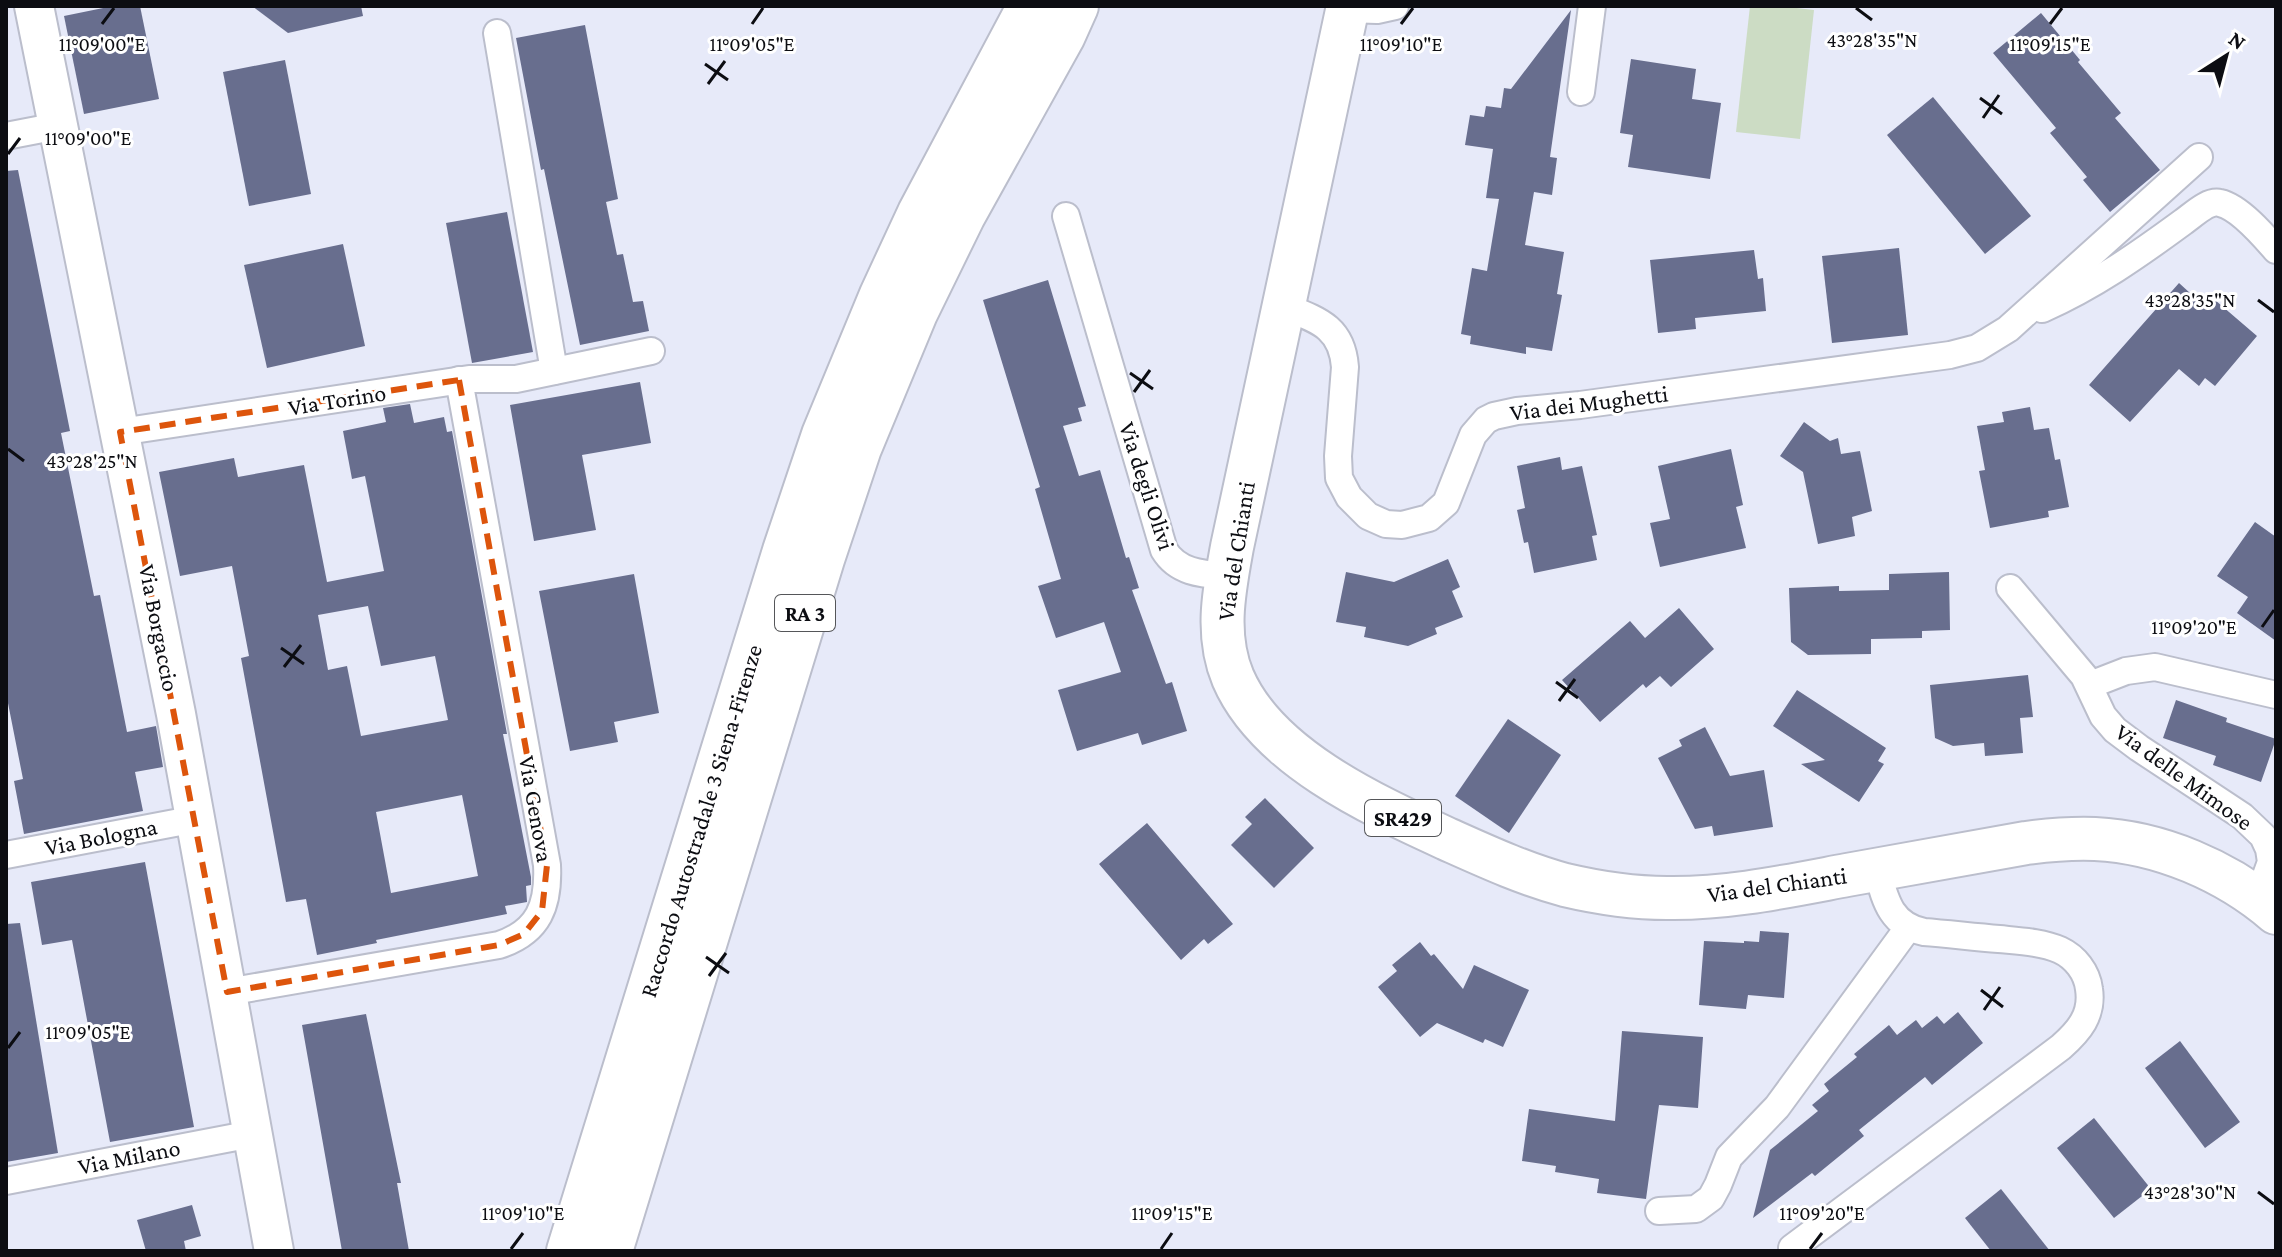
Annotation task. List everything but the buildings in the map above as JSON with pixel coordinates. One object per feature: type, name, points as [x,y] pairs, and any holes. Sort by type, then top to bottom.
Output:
[{"type":"highway","name":"Raccordo Autostradale 3 Siena-Firenze","points":[[569,1251],[785,551],[824,435],[920,213],[1030,6]]},
{"type":"highway","name":"Raccordo Autostradale 3 Siena-Firenze","points":[[610,1251],[812,590],[859,448],[922,299],[963,215],[1076,6]]},
{"type":"main road","name":"Via Borgaccio","points":[[34,6],[196,819],[274,1251]]},
{"type":"main road","name":"Via del Chianti","points":[[1348,8],[1227,576],[1222,617],[1224,649],[1240,692],[1258,717],[1297,754],[1373,803],[1511,867],[1563,884],[1641,897],[1701,897],[1741,893],[2026,843],[2097,839],[2143,847],[2193,862],[2237,884],[2267,906]]},
{"type":"street","points":[[1348,8],[1377,10],[1395,6]]},
{"type":"street","points":[[1581,92],[1592,6]]},
{"type":"street","points":[[497,33],[554,371]]},
{"type":"street","points":[[6,136],[58,126]]},
{"type":"street","name":"Via dei Mughetti","points":[[1285,307],[1328,327],[1338,339],[1344,354],[1338,467],[1344,491],[1354,505],[1368,516],[1386,524],[1402,525],[1429,518],[1446,503],[1473,435],[1486,420],[1494,416],[1964,352],[1989,341],[2017,320],[2199,157]]},
{"type":"street","name":"Via dei Mughetti","points":[[2017,320],[2101,280],[2214,202],[2223,203],[2241,215],[2276,250]]},
{"type":"street","name":"Via degli Olivi","points":[[1066,216],[1164,550],[1170,559],[1183,568],[1197,573],[1227,576]]},
{"type":"street","name":"Via Torino","points":[[120,432],[459,380],[508,380],[651,351]]},
{"type":"street","name":"Via Genova","points":[[227,992],[499,945],[524,934],[542,911],[547,865],[459,380]]},
{"type":"street","name":"Via delle Mimose","points":[[2010,588],[2090,685],[2103,716],[2115,730],[2242,816],[2263,836],[2271,862],[2267,906]]},
{"type":"street","points":[[2090,685],[2126,671],[2155,667],[2276,695]]},
{"type":"street","name":"Via Bologna","points":[[6,855],[196,819]]},
{"type":"street","name":"Via del Chianti","points":[[1877,870],[1892,911],[1908,928]]},
{"type":"street","points":[[1659,1211],[1696,1209],[1711,1198],[1729,1157],[1777,1107],[1908,928],[2027,942],[2061,951],[2075,961],[2087,978],[2089,1008],[2080,1029],[2061,1047],[1792,1248]]},
{"type":"street","name":"Via Milano","points":[[6,1181],[252,1134]]},
{"type":"highlighted area","points":[[459,380],[547,865],[542,911],[524,934],[499,945],[227,992],[120,432]]},
{"type":"green space","points":[[1750,6],[1814,10],[1800,139],[1736,132]]}]
